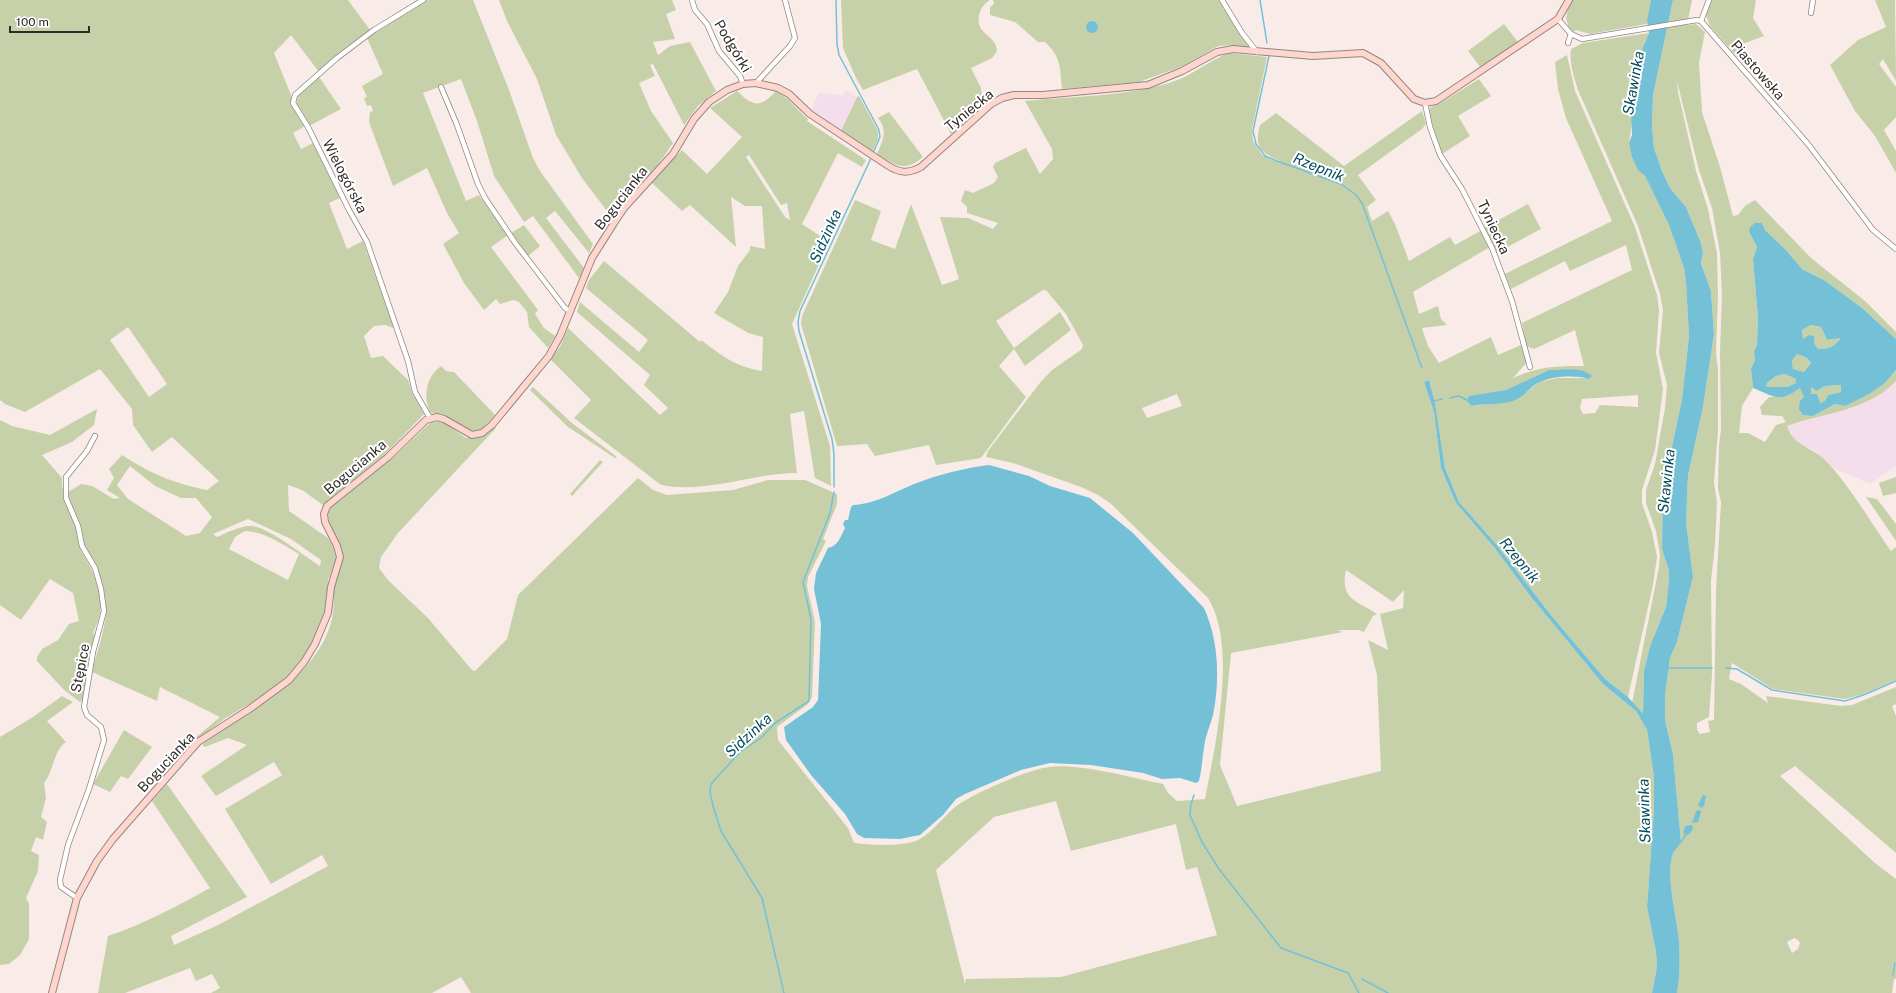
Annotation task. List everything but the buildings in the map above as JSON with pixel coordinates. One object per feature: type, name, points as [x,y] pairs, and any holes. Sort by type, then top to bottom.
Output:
[{"type":"street","name":"Wielogórska","points":[[423,0],[374,30],[337,58],[295,95],[293,103],[308,127],[349,210],[367,242],[408,361],[415,392],[430,418]]},
{"type":"street","name":"Podgórki","points":[[692,0],[695,10],[707,24],[719,51],[740,76],[742,84]]},
{"type":"street","name":"Podgórki","points":[[756,83],[790,46],[795,38],[795,30],[786,8],[785,0]]},
{"type":"street","points":[[1222,0],[1242,33],[1257,52]]},
{"type":"street","points":[[1425,103],[1436,101],[1447,95],[1558,18],[1569,0]]},
{"type":"street","points":[[1558,18],[1571,34],[1582,39],[1699,20],[1708,0]]},
{"type":"street","points":[[1811,12],[1813,0]]},
{"type":"street","name":"Piastowska","points":[[1699,20],[1808,144],[1873,230],[1896,249]]},
{"type":"street","points":[[1568,43],[1571,34]]},
{"type":"street","name":"Tyniecka","points":[[727,90],[742,84],[756,83],[770,85],[784,90],[810,114],[876,158],[897,171],[908,172],[916,170],[935,155],[991,104],[1008,96],[1136,87],[1164,79],[1224,50],[1313,56],[1363,53],[1381,63],[1414,99],[1425,103],[1430,127],[1440,155],[1462,188],[1492,248],[1512,301],[1530,367]]},
{"type":"street","points":[[441,87],[457,125],[478,184],[485,198],[516,244],[565,308],[570,311]]},
{"type":"street","name":"Bogucianka","points":[[52,993],[77,898],[97,861],[113,839],[198,742],[289,680],[304,662],[315,644],[328,613],[331,587],[340,557],[337,546],[325,522],[325,510],[337,496],[388,457],[420,424],[430,418],[444,419],[472,435],[486,430],[549,356],[592,258],[617,218],[672,154],[708,102],[727,90]]},
{"type":"street","name":"Stępice","points":[[77,898],[61,887],[60,880],[68,845],[89,789],[104,740],[101,727],[87,715],[84,707],[92,652],[104,611],[101,589],[94,568],[82,546],[78,526],[66,498],[66,477],[87,451],[95,436]]},
{"type":"shaded area","points":[[847,90],[857,97],[841,131],[811,110],[819,93],[842,95]]},
{"type":"shaded area","points":[[1896,381],[1896,466],[1870,484],[1833,468],[1814,450],[1800,443],[1789,434],[1787,426],[1854,407],[1874,398]]},
{"type":"green space","points":[[0,0],[348,0],[370,30],[338,53],[319,72],[291,35],[274,53],[291,95],[291,102],[305,126],[293,133],[301,149],[313,143],[340,198],[329,203],[347,249],[363,241],[394,328],[385,325],[374,326],[364,336],[371,358],[383,356],[408,380],[412,393],[424,414],[385,454],[323,505],[302,490],[288,485],[289,511],[328,538],[334,549],[336,559],[328,580],[326,617],[304,659],[270,692],[224,719],[195,741],[194,739],[220,717],[160,687],[157,701],[92,672],[106,618],[106,602],[100,576],[83,545],[81,551],[96,580],[101,604],[100,612],[93,633],[96,637],[88,669],[83,699],[80,702],[64,690],[37,661],[37,657],[42,649],[58,640],[69,624],[79,621],[73,593],[50,579],[21,620],[0,605],[0,420],[12,426],[50,435],[97,409],[94,425],[72,442],[42,455],[62,478],[62,487],[70,491],[81,484],[92,486],[114,499],[120,498],[107,490],[114,478],[109,469],[122,455],[153,473],[183,484],[207,490],[219,481],[172,437],[152,452],[133,425],[132,409],[100,369],[25,412],[5,404],[0,400]],"holes":[[[128,327],[167,384],[149,397],[110,340]],[[130,466],[155,486],[181,498],[196,498],[212,517],[200,533],[186,536],[128,499],[117,485]],[[248,519],[291,539],[321,560],[320,566],[285,542],[257,527],[242,527],[217,537],[213,534]],[[245,531],[259,533],[299,554],[288,580],[229,549],[235,537]]]},
{"type":"green space","points":[[427,0],[473,0],[509,90],[533,158],[540,171],[593,244],[589,253],[555,211],[546,218],[584,268],[579,278],[533,216],[524,222],[494,176],[477,121],[461,79],[423,93],[466,201],[479,195],[507,236],[491,247],[538,310],[535,314],[544,328],[555,336],[548,348],[529,327],[527,312],[519,302],[513,300],[500,304],[496,299],[484,310],[464,283],[443,244],[459,233],[447,213],[427,168],[393,186],[369,122],[370,112],[373,111],[371,105],[367,106],[364,98],[367,97],[362,86],[383,74],[367,38]]},
{"type":"green space","points":[[499,0],[672,0],[676,10],[666,14],[675,39],[653,42],[658,55],[670,46],[690,42],[716,91],[698,106],[684,125],[653,64],[650,65],[655,76],[639,83],[651,111],[673,143],[659,163],[613,219],[582,178],[556,135],[537,79],[507,21]]},
{"type":"green space","points":[[841,0],[990,0],[986,2],[979,14],[979,23],[983,31],[994,42],[997,51],[992,58],[971,68],[981,88],[983,106],[951,134],[917,69],[863,90],[843,48]]},
{"type":"green space","points":[[993,0],[1221,0],[1254,50],[1233,45],[1218,46],[1183,66],[1139,82],[1062,89],[1059,63],[1050,47],[1045,42],[1038,42],[1015,22],[990,15],[990,7],[994,4]]},
{"type":"green space","points":[[1570,0],[1651,0],[1647,24],[1590,34],[1576,30],[1574,32],[1569,28],[1566,18]]},
{"type":"green space","points":[[1673,0],[1692,0],[1687,25],[1696,24],[1705,32],[1699,63],[1702,112],[1720,167],[1733,216],[1738,215],[1745,206],[1755,200],[1811,258],[1865,301],[1896,332],[1896,339],[1862,308],[1824,280],[1802,269],[1786,250],[1765,230],[1762,223],[1749,232],[1757,247],[1753,259],[1758,318],[1757,345],[1754,351],[1755,360],[1751,369],[1753,388],[1742,406],[1739,433],[1748,433],[1765,442],[1776,425],[1786,422],[1782,416],[1762,415],[1760,407],[1769,397],[1778,397],[1800,387],[1813,416],[1835,404],[1845,406],[1885,383],[1896,370],[1896,381],[1885,391],[1872,399],[1844,410],[1787,426],[1789,432],[1797,441],[1819,455],[1833,469],[1851,492],[1891,551],[1896,547],[1896,680],[1866,693],[1845,699],[1773,689],[1732,663],[1729,679],[1741,684],[1768,703],[1766,696],[1841,706],[1852,705],[1896,687],[1896,704],[1892,706],[1896,716],[1896,853],[1795,766],[1780,776],[1875,863],[1896,879],[1896,979],[1894,979],[1892,993],[1677,993],[1680,967],[1679,941],[1670,873],[1673,852],[1681,843],[1673,754],[1665,720],[1665,695],[1670,658],[1677,642],[1693,577],[1686,522],[1688,476],[1703,407],[1714,334],[1711,291],[1701,262],[1703,253],[1701,243],[1686,207],[1670,188],[1654,148],[1652,126],[1653,95]],"holes":[[[1677,81],[1699,170],[1712,208],[1720,253],[1722,296],[1720,351],[1721,429],[1718,488],[1721,502],[1716,591],[1714,720],[1708,721],[1710,732],[1700,734],[1697,730],[1697,723],[1709,717],[1712,675],[1711,581],[1717,503],[1714,482],[1718,431],[1718,370],[1716,353],[1718,296],[1717,253],[1708,209],[1696,171],[1678,92]],[[1794,938],[1800,943],[1798,949],[1792,953],[1787,942]]]},
{"type":"green space","points":[[1710,0],[1756,0],[1753,18],[1764,36],[1737,46],[1738,58],[1710,26],[1706,15]]},
{"type":"green space","points":[[1875,0],[1895,0],[1896,81],[1883,59],[1879,64],[1896,87],[1896,117],[1884,130],[1896,151],[1896,173],[1875,136],[1855,111],[1830,65],[1858,40],[1886,27]]},
{"type":"green space","points":[[1504,24],[1518,42],[1481,68],[1468,51]]},
{"type":"green space","points":[[1649,33],[1643,47],[1629,143],[1636,165],[1645,176],[1669,225],[1684,268],[1689,336],[1682,399],[1663,490],[1662,549],[1669,571],[1666,607],[1650,646],[1644,671],[1643,715],[1632,703],[1659,567],[1660,555],[1656,531],[1646,503],[1646,490],[1655,464],[1665,408],[1667,385],[1659,353],[1663,310],[1660,294],[1638,226],[1578,90],[1572,70],[1571,49],[1583,43]]},
{"type":"green space","points":[[1229,53],[1267,57],[1252,129],[1253,141],[1262,155],[1274,161],[1280,161],[1263,152],[1258,144],[1258,133],[1260,125],[1276,113],[1344,166],[1422,111],[1426,124],[1422,129],[1358,175],[1376,200],[1367,207],[1372,221],[1388,211],[1395,224],[1409,261],[1450,237],[1455,245],[1482,230],[1490,247],[1413,292],[1419,314],[1438,306],[1441,319],[1447,325],[1422,328],[1428,346],[1439,363],[1491,337],[1498,355],[1521,345],[1527,362],[1513,378],[1540,369],[1565,366],[1584,366],[1575,330],[1534,349],[1526,346],[1522,323],[1632,270],[1626,245],[1570,271],[1565,261],[1511,289],[1505,274],[1612,221],[1566,118],[1558,89],[1555,62],[1567,55],[1575,91],[1635,227],[1657,295],[1659,310],[1656,353],[1663,389],[1655,450],[1642,490],[1642,503],[1652,532],[1657,557],[1653,585],[1628,697],[1605,679],[1550,614],[1496,544],[1459,502],[1445,468],[1435,404],[1429,380],[1424,382],[1434,412],[1441,468],[1456,503],[1494,547],[1531,597],[1603,684],[1636,711],[1647,730],[1654,777],[1654,809],[1647,907],[1656,952],[1657,967],[1652,993],[471,993],[461,977],[432,993],[211,993],[220,988],[212,974],[196,981],[190,968],[125,993],[98,993],[108,936],[173,908],[210,888],[152,801],[167,784],[247,897],[171,936],[174,945],[218,925],[328,866],[322,855],[271,884],[225,809],[282,775],[274,762],[216,796],[201,776],[247,745],[228,738],[205,747],[202,745],[259,706],[296,676],[312,659],[324,640],[332,619],[335,580],[341,560],[341,552],[329,520],[331,506],[395,456],[431,422],[442,421],[466,438],[482,436],[493,428],[496,428],[398,533],[381,557],[379,568],[388,580],[428,618],[472,670],[475,671],[507,639],[518,595],[638,478],[653,490],[667,495],[733,490],[768,480],[805,480],[837,494],[837,504],[823,539],[826,541],[808,577],[807,586],[815,622],[812,697],[808,704],[777,727],[778,740],[848,828],[854,843],[895,845],[918,840],[954,808],[972,796],[1014,777],[1049,767],[1061,766],[1090,769],[1163,784],[1168,793],[1177,801],[1205,799],[1222,697],[1223,669],[1222,642],[1217,618],[1208,598],[1110,503],[1098,495],[1081,487],[1013,463],[986,457],[988,451],[1039,384],[1052,370],[1082,349],[1083,345],[1066,314],[1046,290],[1043,290],[996,321],[1014,348],[1060,312],[1071,330],[1025,366],[1014,349],[999,366],[1026,397],[981,458],[936,465],[929,445],[875,456],[867,444],[837,446],[801,324],[802,316],[855,200],[881,211],[871,240],[895,249],[911,204],[942,285],[959,279],[940,217],[968,218],[993,229],[998,223],[967,213],[967,207],[961,201],[965,190],[973,193],[994,183],[998,177],[993,167],[995,163],[1026,148],[1040,174],[1053,159],[1052,149],[1025,101],[1118,93],[1154,87],[1187,76]],"holes":[[[1549,370],[1591,378],[1557,378],[1539,382],[1521,397],[1501,403],[1472,406],[1478,395],[1507,390]],[[1177,394],[1182,406],[1147,418],[1142,408]],[[1638,395],[1638,407],[1600,405],[1595,413],[1583,414],[1580,408],[1582,399]],[[1346,570],[1393,602],[1404,590],[1403,608],[1380,614],[1388,650],[1368,640],[1377,675],[1381,771],[1237,806],[1220,765],[1231,653],[1343,632],[1337,630],[1358,630],[1364,632],[1373,616],[1377,614],[1351,598],[1345,587]],[[1056,801],[1071,851],[1176,824],[1186,870],[1197,867],[1217,935],[1061,977],[966,979],[965,984],[936,870],[994,817]]]},
{"type":"green space","points":[[319,77],[341,109],[309,126],[296,105],[298,96]]},
{"type":"green space","points":[[1479,79],[1491,96],[1458,116],[1470,136],[1442,154],[1428,111],[1431,107],[1439,104]]},
{"type":"green space","points":[[737,91],[752,103],[761,103],[771,97],[776,91],[808,119],[807,121],[866,160],[862,167],[838,153],[802,224],[829,242],[792,324],[830,446],[831,486],[815,478],[804,411],[790,414],[797,473],[763,476],[695,487],[661,485],[574,418],[591,400],[550,359],[560,347],[568,328],[660,415],[668,408],[644,385],[650,375],[577,312],[580,302],[639,352],[648,340],[586,288],[589,280],[604,261],[700,342],[701,340],[723,356],[736,363],[762,371],[763,337],[748,333],[714,313],[728,292],[738,266],[750,250],[750,246],[765,249],[762,206],[745,206],[731,197],[736,247],[690,205],[682,211],[651,182],[682,150],[707,174],[742,137],[710,108]],"holes":[[[749,155],[781,205],[787,203],[790,220],[785,217],[746,157]]]},
{"type":"green space","points":[[859,96],[878,131],[878,139],[872,152],[841,131],[857,97]]},
{"type":"green space","points":[[889,112],[923,157],[910,165],[900,166],[877,154],[884,136],[883,127],[878,118]]},
{"type":"green space","points":[[1528,204],[1541,229],[1496,253],[1484,228]]},
{"type":"green space","points":[[524,225],[540,246],[528,256],[511,233]]},
{"type":"green space","points":[[1809,325],[1821,327],[1827,340],[1841,338],[1831,347],[1818,349],[1814,343],[1803,340],[1802,330]]},
{"type":"green space","points":[[1797,354],[1807,358],[1811,363],[1804,372],[1793,369],[1792,361]]},
{"type":"green space","points":[[441,366],[446,371],[454,372],[495,415],[483,428],[478,431],[470,430],[448,418],[430,412],[426,393],[427,387],[436,370]]},
{"type":"green space","points":[[1785,374],[1796,379],[1796,383],[1787,387],[1766,387],[1767,383],[1776,376]]},
{"type":"green space","points":[[1841,385],[1841,392],[1828,395],[1825,401],[1820,403],[1811,394],[1811,387],[1817,391],[1825,386]]},
{"type":"green space","points":[[533,387],[572,423],[617,457],[615,458],[568,427],[530,390]]},
{"type":"green space","points":[[600,460],[603,462],[572,496],[570,494]]},
{"type":"green space","points":[[1896,477],[1896,493],[1883,496],[1879,483]]},
{"type":"green space","points":[[1866,497],[1877,499],[1896,524],[1896,541]]},
{"type":"green space","points":[[62,696],[73,702],[47,721],[66,742],[58,751],[50,773],[44,783],[46,798],[41,817],[47,822],[43,840],[36,837],[31,851],[39,855],[38,871],[26,898],[29,904],[29,939],[20,955],[9,964],[0,965],[0,737],[33,717]]},
{"type":"green space","points":[[124,730],[152,747],[128,779],[121,776],[110,792],[93,784]]},
{"type":"water","name":"Skawinka","points":[[1651,0],[1673,0],[1653,95],[1652,126],[1654,148],[1670,188],[1686,207],[1701,243],[1703,253],[1701,263],[1711,291],[1714,334],[1703,407],[1688,476],[1686,522],[1693,577],[1677,642],[1670,658],[1665,695],[1665,720],[1673,754],[1681,843],[1673,853],[1670,873],[1679,941],[1680,967],[1677,993],[1652,993],[1657,967],[1656,952],[1647,907],[1654,809],[1654,777],[1647,730],[1636,711],[1603,684],[1531,597],[1494,547],[1456,503],[1441,468],[1434,412],[1424,382],[1429,380],[1435,403],[1445,468],[1459,502],[1496,544],[1550,614],[1605,679],[1628,697],[1643,714],[1644,671],[1650,646],[1666,607],[1669,571],[1662,549],[1663,490],[1682,399],[1689,336],[1684,268],[1669,225],[1645,176],[1638,170],[1632,157],[1629,143],[1632,135],[1631,111],[1635,81],[1643,47],[1649,33],[1647,21]]},
{"type":"water","points":[[1090,21],[1094,21],[1098,27],[1094,33],[1090,33],[1086,29],[1086,25]]},
{"type":"water","points":[[1755,223],[1762,223],[1765,230],[1786,250],[1802,269],[1824,280],[1862,308],[1896,339],[1896,370],[1885,383],[1869,394],[1845,406],[1835,404],[1813,416],[1803,415],[1799,409],[1800,401],[1804,397],[1800,388],[1787,396],[1777,397],[1753,388],[1751,369],[1755,360],[1754,351],[1757,345],[1758,318],[1753,259],[1757,247],[1749,232],[1750,227]],"holes":[[[1810,325],[1821,327],[1827,340],[1841,338],[1831,347],[1818,349],[1814,343],[1814,336],[1809,335],[1803,339],[1802,330]],[[1797,354],[1807,358],[1811,363],[1804,372],[1793,369],[1792,361]],[[1785,374],[1796,379],[1796,383],[1787,387],[1766,387],[1767,383],[1776,376]],[[1841,385],[1841,392],[1828,395],[1825,401],[1820,403],[1817,394],[1811,394],[1811,387],[1817,391],[1825,386]]]},
{"type":"water","points":[[1549,370],[1577,370],[1588,373],[1592,376],[1589,379],[1577,377],[1552,378],[1534,385],[1521,397],[1510,402],[1472,406],[1467,401],[1469,396],[1506,390]]},
{"type":"water","points":[[989,465],[1029,476],[1050,486],[1090,498],[1133,533],[1204,608],[1213,634],[1217,661],[1217,688],[1213,715],[1205,740],[1199,781],[1196,783],[1180,778],[1162,779],[1143,773],[1091,765],[1050,763],[1021,770],[965,794],[956,799],[943,815],[920,835],[900,839],[864,838],[857,834],[845,814],[811,775],[786,740],[784,727],[813,707],[818,700],[821,624],[814,589],[816,573],[828,548],[837,543],[845,528],[843,524],[845,520],[848,520],[851,507],[853,505],[878,500],[917,483],[944,474]]},
{"type":"water","points":[[1703,795],[1706,796],[1704,806],[1701,808],[1698,805]]},
{"type":"water","points":[[1700,810],[1701,812],[1698,822],[1692,823],[1696,811]]},
{"type":"water","points":[[1685,826],[1693,826],[1692,831],[1688,835],[1683,833]]},
{"type":"waterway","name":"Sidzinka","points":[[836,0],[837,44],[839,55],[879,130],[880,137],[873,153]]},
{"type":"waterway","name":"Rzepnik","points":[[1260,0],[1267,43]]},
{"type":"waterway","name":"Rzepnik","points":[[1269,56],[1253,131],[1256,144],[1265,156],[1341,184],[1356,195],[1362,203],[1422,368]]},
{"type":"waterway","name":"Sidzinka","points":[[834,487],[834,454],[832,439],[799,331],[798,322],[800,311],[872,156]]},
{"type":"waterway","points":[[1450,398],[1459,396],[1467,400]]},
{"type":"waterway","points":[[1434,401],[1442,399]]},
{"type":"waterway","name":"Sidzinka","points":[[784,993],[762,898],[721,831],[710,792],[711,784],[740,752],[762,737],[775,723],[809,701],[811,619],[803,582],[830,513],[834,492]]},
{"type":"waterway","points":[[1667,668],[1712,668]]},
{"type":"waterway","points":[[1726,668],[1737,669],[1772,690],[1845,701],[1896,681]]},
{"type":"waterway","points":[[1194,795],[1190,815],[1202,842],[1219,869],[1281,948],[1348,973],[1359,993]]},
{"type":"waterway","points":[[1681,842],[1686,834]]},
{"type":"waterway","points":[[1893,976],[1895,963]]},
{"type":"waterway","points":[[1362,979],[1388,993]]}]
